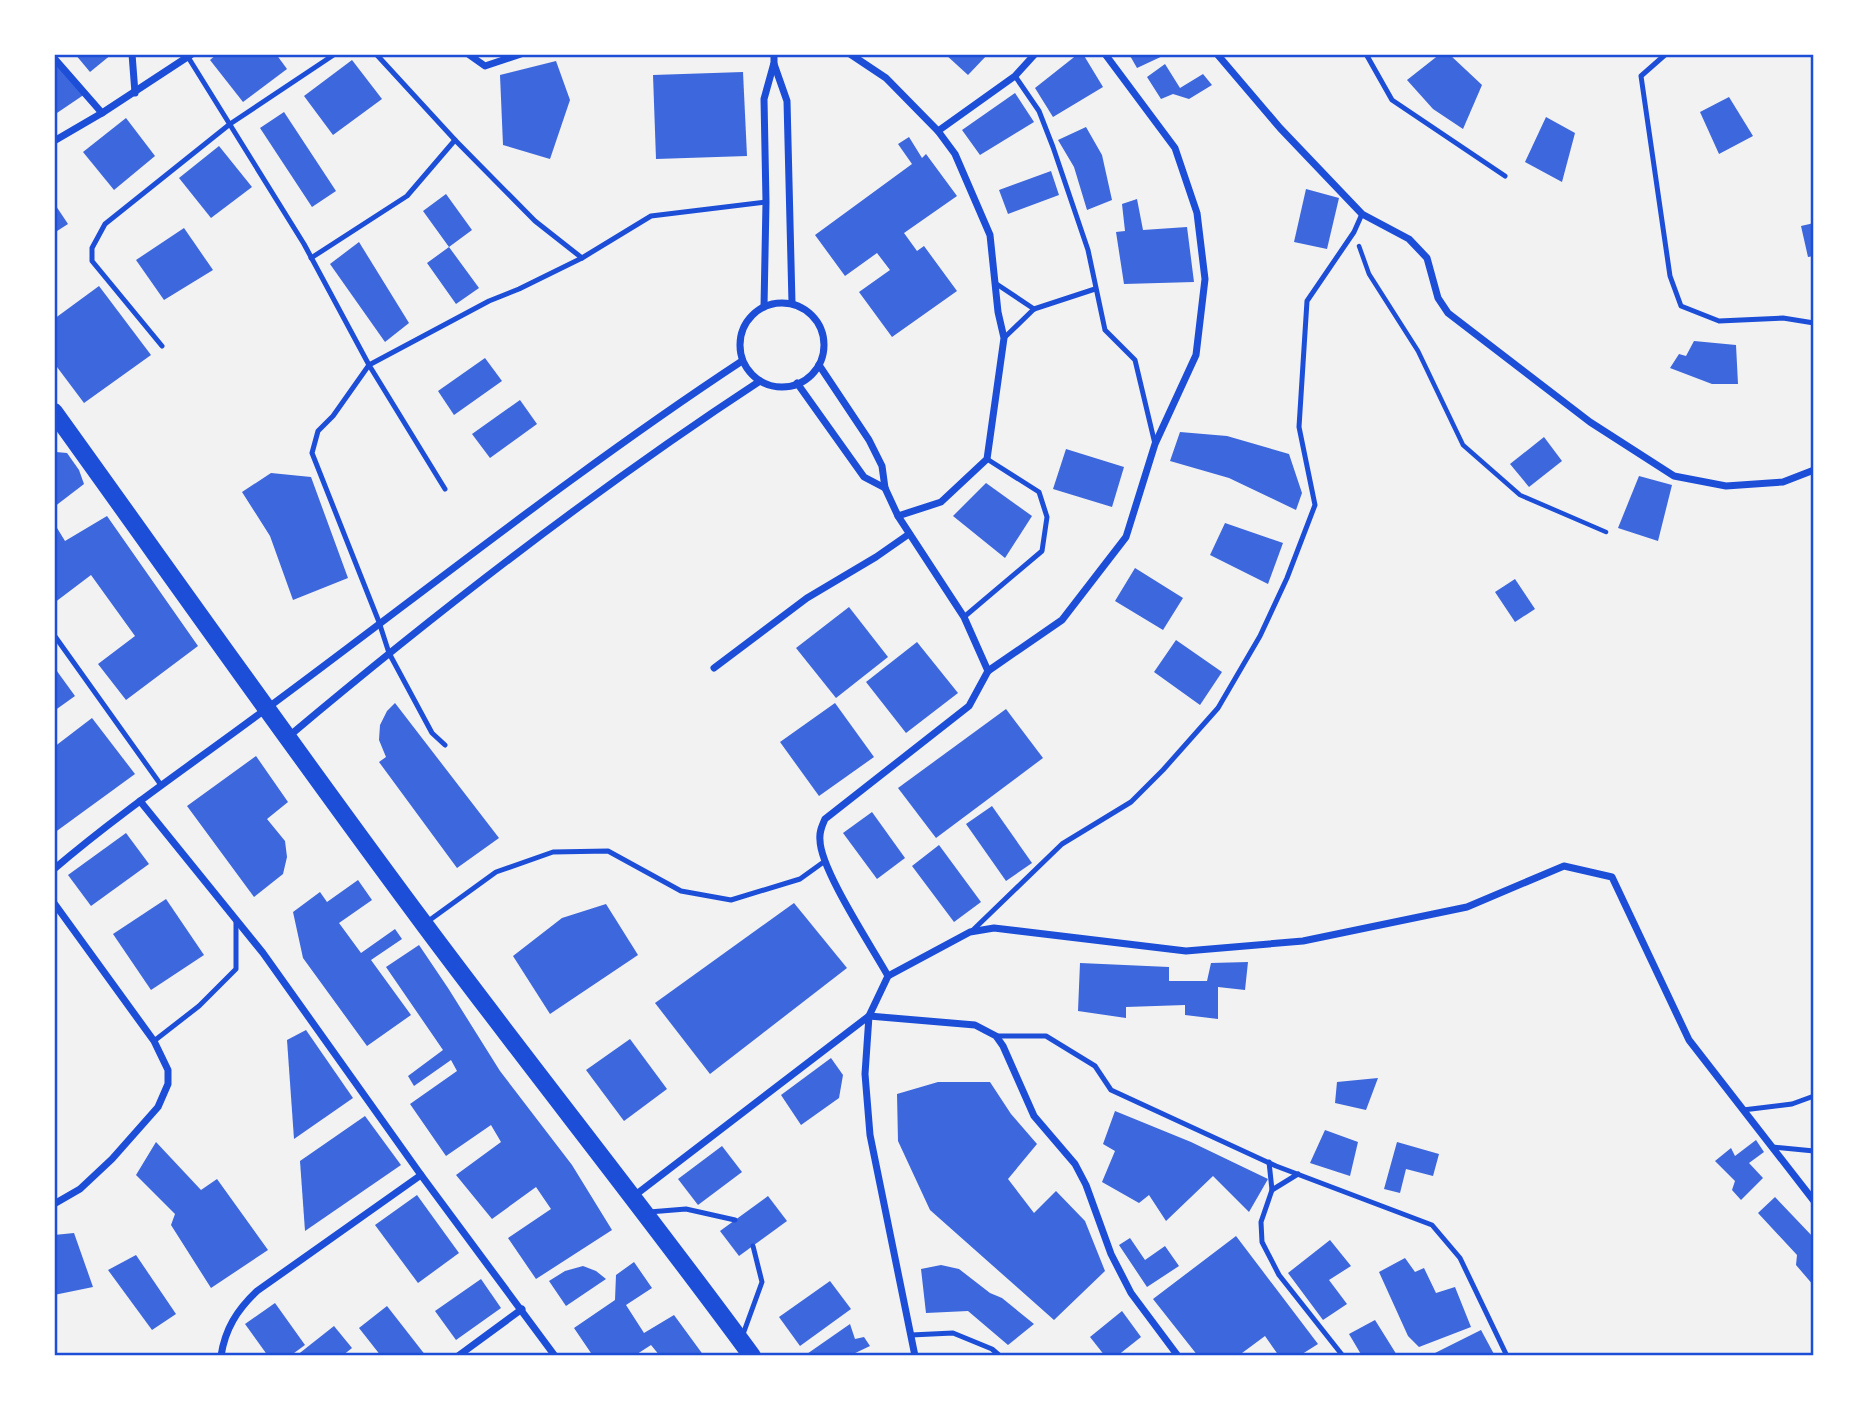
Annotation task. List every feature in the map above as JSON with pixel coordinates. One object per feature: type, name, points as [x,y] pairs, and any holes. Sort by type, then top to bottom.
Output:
[{"type":"main road","points":[[54,412],[424,924],[646,1212],[752,1356]]},
{"type":"street","points":[[132,54],[135,93]]},
{"type":"street","points":[[468,54],[485,66],[521,54]]},
{"type":"street","points":[[850,54],[886,78],[938,131],[955,154],[990,235],[1004,338],[988,459],[941,502],[898,516]]},
{"type":"street","points":[[938,131],[1016,76],[1035,54]]},
{"type":"street","points":[[888,976],[825,862],[819,842],[825,819],[969,706],[988,671],[1062,620],[1126,537],[1155,444],[1196,355],[1205,279],[1197,213],[1175,148],[1105,54]]},
{"type":"street","points":[[1217,54],[1279,128],[1362,214],[1409,239],[1427,258],[1438,298],[1448,313],[1590,422],[1674,475],[1726,486],[1783,482],[1814,470]]},
{"type":"street","points":[[54,141],[102,114],[190,56]]},
{"type":"street","points":[[54,58],[102,114]]},
{"type":"street","points":[[764,307],[764,99],[774,59]]},
{"type":"street","points":[[774,59],[787,101],[792,303]]},
{"type":"street","points":[[792,303],[812,316],[820,326],[824,352],[811,375],[787,387],[773,386],[760,381],[749,372],[742,361],[740,336],[753,314],[764,307],[792,303]]},
{"type":"street","points":[[54,869],[161,785],[267,709],[379,622],[673,406],[742,361]]},
{"type":"street","points":[[819,365],[869,440],[882,466],[885,488],[898,516],[964,617],[988,671]]},
{"type":"street","points":[[288,738],[389,653],[531,543],[760,381]]},
{"type":"street","points":[[797,383],[864,477],[885,488]]},
{"type":"street","points":[[714,668],[807,598],[909,534]]},
{"type":"street","points":[[140,801],[263,953],[421,1175],[555,1356]]},
{"type":"street","points":[[915,1356],[870,1135],[865,1074],[869,1016],[888,976],[970,932],[994,928],[1186,951],[1238,947],[1303,941],[1467,907],[1564,866],[1612,877],[1689,1040],[1814,1201]]},
{"type":"street","points":[[54,904],[154,1041],[168,1070],[168,1084],[158,1107],[80,1189],[54,1204]]},
{"type":"street","points":[[633,1197],[869,1016],[975,1026],[996,1036],[1003,1046],[1034,1116],[1075,1164],[1086,1185],[1111,1254],[1131,1293],[1178,1356]]},
{"type":"street","points":[[221,1356],[224,1339],[239,1309],[257,1291],[421,1175]]},
{"type":"street","points":[[458,1356],[522,1310]]},
{"type":"lane","points":[[162,346],[92,261],[92,248],[105,225],[230,124],[335,54]]},
{"type":"lane","points":[[376,54],[535,221],[582,258]]},
{"type":"lane","points":[[1366,54],[1392,100],[1505,176]]},
{"type":"lane","points":[[1666,54],[1641,76],[1670,276],[1681,306],[1719,321],[1783,318],[1814,323]]},
{"type":"lane","points":[[190,56],[312,258],[369,365],[445,489]]},
{"type":"lane","points":[[1016,76],[1039,110],[1053,148],[1088,250],[1105,330],[1135,360],[1155,444]]},
{"type":"lane","points":[[312,258],[407,196],[455,140]]},
{"type":"lane","points":[[445,745],[432,733],[389,653],[312,453],[318,431],[333,416],[369,365],[489,301],[582,258],[651,216],[766,202]]},
{"type":"lane","points":[[970,932],[1062,844],[1130,802],[1163,770],[1218,708],[1260,636],[1287,578],[1315,505],[1300,427],[1307,301],[1354,232],[1362,214]]},
{"type":"lane","points":[[995,283],[1034,309]]},
{"type":"lane","points":[[1004,338],[1034,309],[1095,289]]},
{"type":"lane","points":[[964,617],[1042,551],[1047,517],[1039,492],[988,459]]},
{"type":"lane","points":[[54,635],[161,785]]},
{"type":"lane","points":[[424,924],[496,872],[553,852],[608,851],[681,891],[731,900],[800,879],[825,862]]},
{"type":"lane","points":[[154,1041],[199,1006],[236,970],[236,920]]},
{"type":"lane","points":[[996,1036],[1046,1036],[1095,1066],[1111,1090],[1269,1162],[1432,1225],[1460,1258],[1507,1356]]},
{"type":"lane","points":[[1743,1110],[1792,1104],[1814,1096]]},
{"type":"lane","points":[[1772,1147],[1814,1151]]},
{"type":"lane","points":[[1269,1162],[1272,1189],[1261,1222],[1262,1242],[1279,1275],[1343,1356]]},
{"type":"lane","points":[[1272,1189],[1298,1174]]},
{"type":"lane","points":[[646,1212],[686,1209],[735,1220]]},
{"type":"lane","points":[[740,1340],[762,1282],[753,1246]]},
{"type":"lane","points":[[911,1335],[953,1333],[992,1349],[1000,1356]]},
{"type":"path","points":[[1354,232],[1368,274],[1418,352],[1463,444],[1520,495],[1606,532]]},
{"type":"building","points":[[75,54],[112,54],[90,72]]},
{"type":"building","points":[[217,54],[276,54],[287,69],[243,102],[210,60]]},
{"type":"building","points":[[945,54],[988,54],[968,75]]},
{"type":"building","points":[[1078,54],[1083,54],[1103,87],[1053,117],[1035,88]]},
{"type":"building","points":[[1129,54],[1167,54],[1137,68]]},
{"type":"building","points":[[1440,54],[1449,54],[1482,85],[1463,129],[1433,109],[1407,80]]},
{"type":"building","points":[[352,60],[382,99],[333,135],[304,96]]},
{"type":"building","points":[[556,61],[570,100],[550,159],[503,145],[500,75]]},
{"type":"building","points":[[59,63],[85,94],[54,115],[54,65]]},
{"type":"building","points":[[1165,64],[1180,88],[1203,74],[1212,85],[1189,99],[1173,94],[1161,99],[1147,77]]},
{"type":"building","points":[[743,72],[747,156],[656,159],[653,75]]},
{"type":"building","points":[[1015,93],[1034,122],[980,155],[962,130]]},
{"type":"building","points":[[1729,97],[1753,136],[1719,154],[1700,112]]},
{"type":"building","points":[[284,112],[336,191],[312,207],[260,128]]},
{"type":"building","points":[[1546,117],[1575,133],[1562,182],[1525,162]]},
{"type":"building","points":[[126,118],[155,156],[114,190],[83,152]]},
{"type":"building","points":[[1086,127],[1102,155],[1112,200],[1087,210],[1074,167],[1058,140]]},
{"type":"building","points":[[909,137],[922,158],[926,154],[957,196],[904,233],[917,251],[924,246],[957,291],[892,337],[859,292],[890,270],[877,253],[845,276],[815,235],[912,164],[898,144]]},
{"type":"building","points":[[219,146],[252,187],[211,218],[179,178]]},
{"type":"building","points":[[1051,171],[1059,195],[1008,214],[999,190]]},
{"type":"building","points":[[1306,189],[1339,198],[1327,249],[1294,242]]},
{"type":"building","points":[[446,194],[472,230],[449,247],[423,211]]},
{"type":"building","points":[[1137,199],[1143,230],[1187,227],[1194,282],[1124,284],[1116,232],[1125,231],[1122,204]]},
{"type":"building","points":[[54,203],[68,224],[54,233]]},
{"type":"building","points":[[1814,223],[1814,256],[1808,257],[1801,226]]},
{"type":"building","points":[[184,228],[213,270],[164,300],[136,260]]},
{"type":"building","points":[[359,242],[409,323],[385,342],[330,264]]},
{"type":"building","points":[[449,247],[479,288],[456,304],[427,263]]},
{"type":"building","points":[[99,286],[151,355],[84,403],[54,363],[54,319]]},
{"type":"building","points":[[1694,341],[1736,345],[1738,384],[1712,384],[1670,368],[1679,354],[1686,356]]},
{"type":"building","points":[[485,358],[502,381],[454,415],[438,391]]},
{"type":"building","points":[[520,400],[537,424],[490,458],[472,434]]},
{"type":"building","points":[[1180,432],[1227,436],[1289,454],[1302,493],[1296,510],[1229,478],[1170,461]]},
{"type":"building","points":[[1544,437],[1562,461],[1529,487],[1510,464]]},
{"type":"building","points":[[1066,449],[1124,467],[1112,507],[1053,489]]},
{"type":"building","points":[[67,453],[79,470],[84,484],[54,507],[54,454]]},
{"type":"building","points":[[271,473],[311,477],[348,578],[293,600],[270,536],[242,492]]},
{"type":"building","points":[[1639,476],[1672,485],[1658,541],[1618,528]]},
{"type":"building","points":[[986,483],[1032,516],[1005,558],[953,516]]},
{"type":"building","points":[[107,516],[198,646],[126,700],[98,664],[135,636],[91,575],[54,603],[54,523],[65,541]]},
{"type":"building","points":[[1225,523],[1283,543],[1268,584],[1210,555]]},
{"type":"building","points":[[1135,568],[1183,598],[1163,630],[1115,601]]},
{"type":"building","points":[[1515,579],[1535,609],[1515,622],[1495,592]]},
{"type":"building","points":[[849,607],[888,657],[836,698],[796,648]]},
{"type":"building","points":[[1176,640],[1222,672],[1200,705],[1154,672]]},
{"type":"building","points":[[917,642],[958,693],[906,733],[866,682]]},
{"type":"building","points":[[54,667],[75,696],[54,711]]},
{"type":"building","points":[[395,703],[499,838],[457,868],[379,762],[386,757],[379,740],[380,725],[387,711]]},
{"type":"building","points":[[835,703],[874,757],[819,796],[780,742]]},
{"type":"building","points":[[1006,709],[1043,758],[936,838],[898,788]]},
{"type":"building","points":[[92,718],[135,774],[54,833],[54,747]]},
{"type":"building","points":[[256,756],[288,802],[267,819],[285,841],[287,857],[283,874],[254,897],[187,806]]},
{"type":"building","points":[[992,806],[1032,863],[1006,881],[966,824]]},
{"type":"building","points":[[872,812],[905,858],[877,879],[843,833]]},
{"type":"building","points":[[126,833],[149,864],[91,906],[68,875]]},
{"type":"building","points":[[939,845],[981,902],[954,922],[912,866]]},
{"type":"building","points":[[358,880],[372,900],[339,923],[361,953],[395,929],[402,939],[371,960],[411,1015],[367,1046],[303,958],[293,912],[320,892],[327,902]]},
{"type":"building","points":[[166,899],[204,955],[151,990],[113,934]]},
{"type":"building","points":[[794,903],[847,968],[710,1074],[655,1003]]},
{"type":"building","points":[[606,904],[638,955],[550,1014],[513,956],[562,918]]},
{"type":"building","points":[[419,945],[500,1071],[572,1165],[612,1230],[536,1279],[508,1238],[551,1209],[536,1187],[492,1219],[456,1175],[501,1142],[491,1125],[446,1156],[410,1104],[457,1071],[451,1060],[414,1086],[408,1076],[443,1050],[386,967]]},
{"type":"building","points":[[1248,962],[1245,990],[1218,987],[1218,1019],[1185,1015],[1185,1005],[1126,1007],[1126,1018],[1078,1011],[1080,963],[1169,967],[1169,981],[1207,981],[1211,963]]},
{"type":"building","points":[[306,1030],[353,1098],[294,1139],[287,1040]]},
{"type":"building","points":[[630,1039],[667,1089],[624,1121],[586,1070]]},
{"type":"building","points":[[831,1058],[843,1075],[839,1098],[801,1125],[781,1095]]},
{"type":"building","points":[[1378,1078],[1366,1110],[1335,1103],[1337,1082]]},
{"type":"building","points":[[938,1082],[990,1082],[1011,1114],[1037,1144],[1008,1179],[1034,1213],[1056,1191],[1085,1221],[1105,1271],[1054,1320],[930,1210],[898,1141],[897,1094]]},
{"type":"building","points":[[1115,1111],[1191,1142],[1268,1179],[1249,1212],[1213,1176],[1166,1221],[1149,1195],[1139,1203],[1102,1182],[1115,1151],[1103,1144]]},
{"type":"building","points":[[365,1116],[401,1165],[305,1231],[300,1161]]},
{"type":"building","points":[[1325,1130],[1358,1142],[1350,1176],[1310,1163]]},
{"type":"building","points":[[1756,1140],[1764,1152],[1749,1163],[1763,1178],[1741,1200],[1732,1190],[1735,1181],[1715,1161],[1731,1148],[1735,1156]]},
{"type":"building","points":[[156,1142],[201,1190],[217,1179],[268,1250],[211,1288],[171,1225],[175,1214],[136,1175]]},
{"type":"building","points":[[1397,1142],[1439,1154],[1433,1176],[1406,1169],[1400,1193],[1384,1189]]},
{"type":"building","points":[[722,1146],[742,1172],[698,1205],[678,1179]]},
{"type":"building","points":[[417,1195],[459,1253],[418,1283],[375,1225]]},
{"type":"building","points":[[768,1196],[787,1221],[739,1256],[720,1231]]},
{"type":"building","points":[[1775,1197],[1814,1238],[1814,1286],[1796,1265],[1797,1255],[1758,1213]]},
{"type":"building","points":[[74,1233],[93,1287],[54,1295],[54,1235]]},
{"type":"building","points":[[1236,1236],[1318,1344],[1299,1356],[1279,1356],[1265,1336],[1238,1356],[1198,1356],[1153,1299]]},
{"type":"building","points":[[1130,1238],[1145,1260],[1165,1246],[1179,1266],[1147,1287],[1119,1245]]},
{"type":"building","points":[[1330,1240],[1351,1266],[1329,1280],[1347,1304],[1323,1320],[1288,1273]]},
{"type":"building","points":[[136,1255],[176,1314],[152,1330],[108,1270]]},
{"type":"building","points":[[1405,1258],[1415,1272],[1424,1268],[1436,1293],[1455,1287],[1471,1327],[1419,1347],[1408,1336],[1379,1272]]},
{"type":"building","points":[[634,1262],[652,1288],[626,1305],[644,1333],[674,1315],[704,1356],[660,1356],[651,1345],[634,1356],[593,1356],[574,1328],[615,1300],[616,1275]]},
{"type":"building","points":[[941,1265],[959,1269],[1034,1324],[1008,1345],[968,1311],[926,1313],[921,1269]]},
{"type":"building","points":[[583,1266],[606,1279],[566,1306],[549,1281],[565,1271]]},
{"type":"building","points":[[481,1279],[501,1308],[456,1340],[435,1311]]},
{"type":"building","points":[[830,1281],[851,1309],[800,1346],[779,1317]]},
{"type":"building","points":[[275,1303],[305,1345],[290,1356],[268,1356],[245,1324]]},
{"type":"building","points":[[387,1306],[426,1356],[381,1356],[359,1328]]},
{"type":"building","points":[[1122,1311],[1141,1337],[1117,1356],[1105,1356],[1090,1337]]},
{"type":"building","points":[[1375,1320],[1397,1356],[1362,1356],[1349,1334]]},
{"type":"building","points":[[850,1324],[855,1339],[864,1337],[870,1346],[849,1356],[804,1356]]},
{"type":"building","points":[[334,1326],[352,1348],[342,1356],[296,1356]]},
{"type":"building","points":[[1481,1330],[1495,1356],[1434,1356],[1433,1354]]}]
